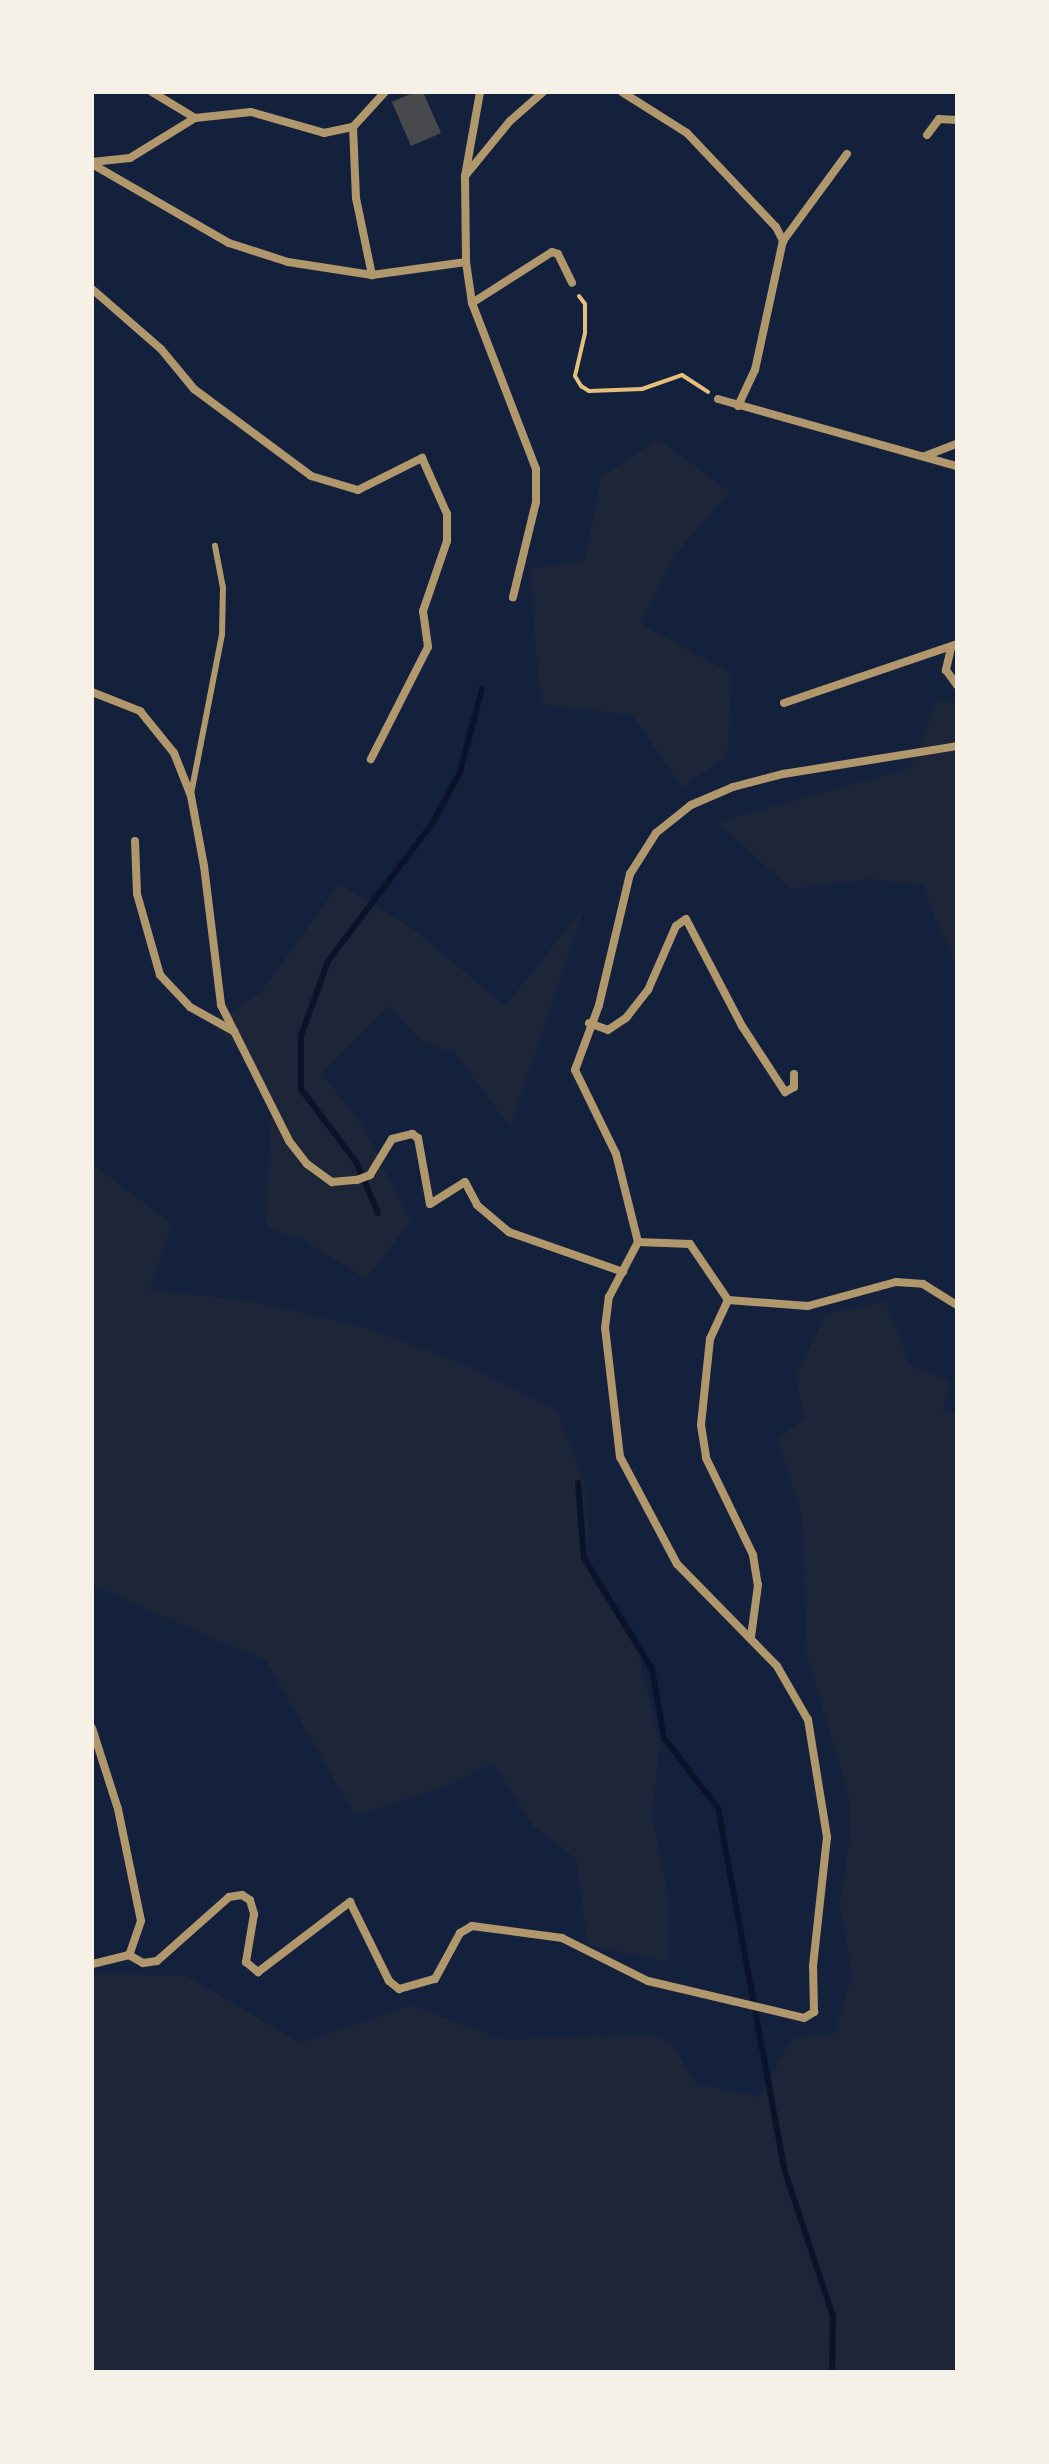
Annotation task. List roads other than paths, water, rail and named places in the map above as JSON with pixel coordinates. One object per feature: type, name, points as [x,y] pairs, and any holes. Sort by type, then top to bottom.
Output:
[{"type":"street","points":[[152,92],[195,118]]},
{"type":"street","points":[[92,163],[130,158],[195,118],[251,112],[324,133],[353,127],[385,92]]},
{"type":"street","points":[[480,92],[465,176],[466,262],[472,303],[536,469],[536,502],[513,597]]},
{"type":"street","points":[[465,176],[510,121],[543,92]]},
{"type":"street","points":[[622,92],[687,133],[776,227],[783,241]]},
{"type":"street","points":[[927,135],[939,119],[957,120]]},
{"type":"street","points":[[353,127],[356,198],[372,275]]},
{"type":"street","points":[[738,406],[755,370],[783,241],[847,154]]},
{"type":"street","points":[[92,163],[140,195],[229,243],[288,262],[372,275],[466,262]]},
{"type":"street","points":[[472,303],[552,252],[558,254],[572,283]]},
{"type":"street","points":[[92,289],[161,349],[194,389],[311,476],[358,490],[422,458],[447,514],[447,541],[426,598],[428,647],[371,759]]},
{"type":"street","points":[[718,399],[957,466]]},
{"type":"street","points":[[925,456],[957,444]]},
{"type":"street","points":[[954,646],[946,670],[957,685]]},
{"type":"street","points":[[784,703],[954,646]]},
{"type":"street","points":[[92,692],[140,711],[159,730],[191,796],[204,866],[213,966],[221,1005],[289,1141],[307,1164],[332,1182],[357,1180],[370,1175],[392,1139],[412,1134],[418,1138],[430,1204],[465,1182],[477,1205],[509,1232],[623,1272]]},
{"type":"street","points":[[92,1964],[129,1955],[143,1963],[157,1961],[229,1897],[242,1895],[250,1900],[254,1914],[246,1962],[258,1972],[325,1916],[347,1902],[352,1904],[389,1981],[399,1989],[435,1979],[460,1933],[472,1926],[562,1938],[648,1981],[804,2018],[814,2012],[813,1966],[827,1837],[808,1720],[777,1666],[677,1564],[620,1457],[605,1328],[609,1297],[638,1242],[616,1154],[575,1070],[589,1023],[599,1005],[630,874],[656,833],[691,805],[783,774],[957,746]]},
{"type":"street","points":[[135,841],[137,894],[145,938],[160,975],[190,1007],[236,1032]]},
{"type":"street","points":[[589,1023],[608,1030],[626,1018],[648,990],[676,926],[686,919],[742,1026],[785,1092],[794,1087],[794,1074]]},
{"type":"street","points":[[638,1242],[690,1244],[728,1300]]},
{"type":"street","points":[[728,1300],[808,1306],[896,1282],[923,1284],[957,1305]]},
{"type":"street","points":[[728,1300],[710,1339],[701,1425],[706,1458],[753,1555],[758,1585],[751,1637]]},
{"type":"street","points":[[92,1728],[141,1909],[139,1933],[129,1955]]},
{"type":"lane","points":[[191,796],[222,634],[223,588],[215,546]]},
{"type":"waterway","points":[[378,1213],[356,1162],[301,1089],[301,1036],[328,961],[432,824],[460,772],[482,689]]},
{"type":"waterway","points":[[578,1483],[584,1558],[652,1669],[664,1738],[718,1808],[785,2172],[833,2316],[832,2372]]}]
